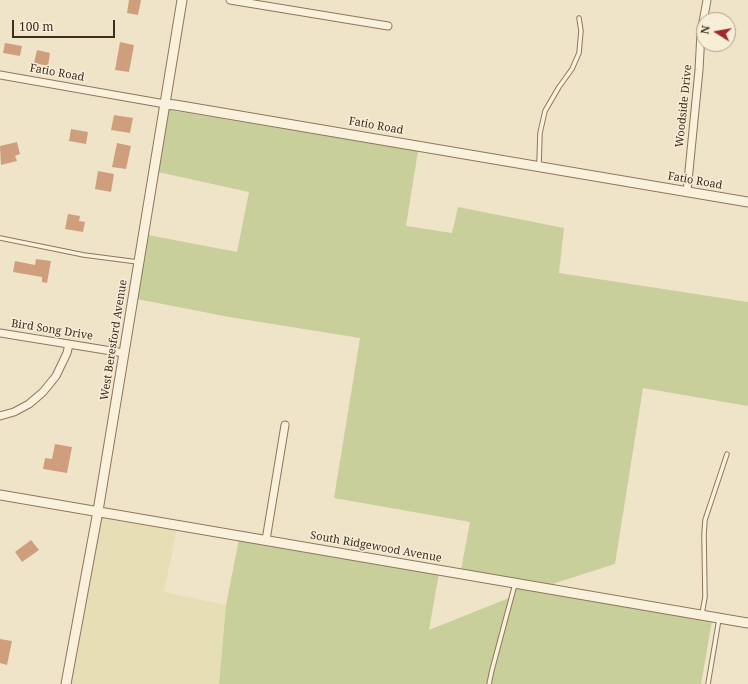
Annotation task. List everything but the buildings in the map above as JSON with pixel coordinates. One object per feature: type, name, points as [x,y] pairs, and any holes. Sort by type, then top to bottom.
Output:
[{"type":"street","name":"West Beresford Avenue","points":[[66,684],[98,511],[182,0]]},
{"type":"street","points":[[230,0],[388,26]]},
{"type":"street","name":"Woodside Drive","points":[[687,191],[699,70],[701,33],[707,0]]},
{"type":"street","name":"Fatio Road","points":[[0,75],[748,202]]},
{"type":"street","name":"Bird Song Drive","points":[[0,333],[124,354]]},
{"type":"street","points":[[0,416],[14,412],[29,404],[43,392],[56,376],[70,344]]},
{"type":"street","points":[[266,540],[285,425]]},
{"type":"street","name":"South Ridgewood Avenue","points":[[0,495],[748,623]]},
{"type":"lane","points":[[539,166],[540,133],[545,111],[559,87],[572,69],[579,53],[581,31],[579,18]]},
{"type":"lane","points":[[0,238],[84,255],[139,263]]},
{"type":"lane","points":[[702,615],[705,597],[705,520],[726,454]]},
{"type":"lane","points":[[489,684],[515,583]]},
{"type":"lane","points":[[708,684],[719,618]]},
{"type":"shaded area","points":[[101,516],[177,528],[164,592],[226,605],[219,684],[71,684]]},
{"type":"green space","points":[[169,110],[418,151],[406,226],[452,233],[458,207],[564,228],[559,273],[748,302],[748,406],[643,388],[615,564],[549,585],[461,570],[470,522],[334,498],[360,338],[229,317],[137,299],[148,235],[237,252],[249,192],[158,172]]},
{"type":"green space","points":[[239,539],[439,573],[429,630],[509,598],[512,586],[712,621],[701,684],[219,684],[226,605]]}]
